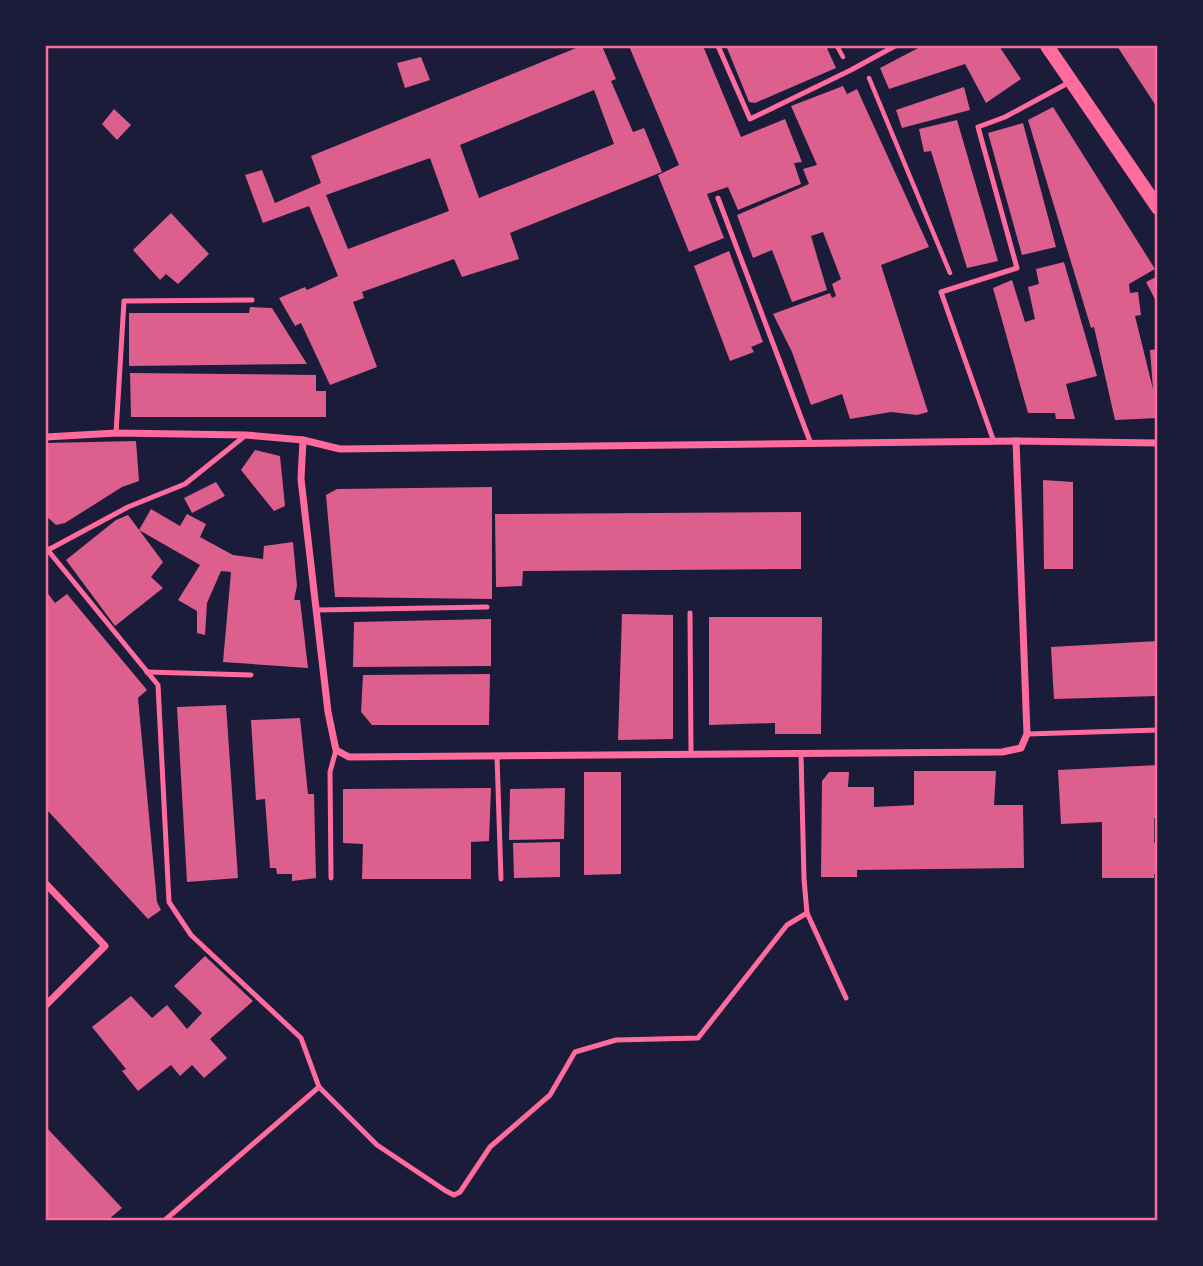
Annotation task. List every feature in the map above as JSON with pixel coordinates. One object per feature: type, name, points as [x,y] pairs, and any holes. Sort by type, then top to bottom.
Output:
[{"type":"main road","points":[[1047,46],[1157,208]]},
{"type":"street","points":[[46,437],[116,433],[246,435],[303,440],[340,450],[1016,441],[1157,443]]},
{"type":"street","points":[[303,440],[301,479],[328,712],[336,750],[349,757],[1002,752],[1021,748],[1027,734],[1016,441]]},
{"type":"street","points":[[46,884],[105,946],[46,1005]]},
{"type":"lane","points":[[718,46],[750,118],[895,46]]},
{"type":"lane","points":[[994,442],[941,292],[1017,268],[978,127],[1005,117],[1071,81]]},
{"type":"lane","points":[[718,198],[811,444]]},
{"type":"lane","points":[[116,433],[124,301],[251,300]]},
{"type":"lane","points":[[246,435],[185,484],[128,507],[46,550],[158,685],[169,902],[191,935],[301,1038],[319,1087],[377,1145],[454,1195],[460,1192],[490,1147],[550,1095],[575,1052],[616,1040],[698,1038],[787,925],[807,914]]},
{"type":"lane","points":[[317,610],[487,607]]},
{"type":"lane","points":[[690,613],[691,755]]},
{"type":"lane","points":[[147,672],[251,674]]},
{"type":"lane","points":[[1027,734],[1157,730]]},
{"type":"lane","points":[[331,878],[330,772],[336,750]]},
{"type":"lane","points":[[801,754],[807,914],[846,998]]},
{"type":"lane","points":[[497,756],[501,879]]},
{"type":"lane","points":[[165,1220],[319,1087]]},
{"type":"path","points":[[863,63],[955,287]]},
{"type":"building","points":[[581,46],[602,46],[616,79],[611,81],[633,132],[644,128],[662,172],[510,233],[519,259],[462,277],[454,259],[362,292],[364,298],[353,302],[377,367],[330,385],[301,323],[295,326],[279,298],[305,287],[307,290],[338,276],[309,206],[263,223],[245,175],[262,170],[275,203],[321,183],[311,156]],"holes":[[[594,90],[614,144],[479,198],[460,145]],[[430,158],[449,211],[348,249],[326,195]]]},
{"type":"building","points":[[629,46],[703,46],[741,137],[785,119],[802,162],[794,163],[801,184],[738,210],[728,187],[707,194],[724,238],[689,252],[658,175],[679,165]]},
{"type":"building","points":[[826,46],[836,68],[755,103],[749,102],[727,48]]},
{"type":"building","points":[[922,46],[999,46],[1021,79],[986,103],[965,64],[889,89],[880,68]]},
{"type":"building","points":[[1117,46],[1158,46],[1158,109]]},
{"type":"building","points":[[421,57],[430,80],[405,88],[397,63]]},
{"type":"building","points":[[843,86],[847,94],[857,89],[929,247],[881,265],[928,412],[917,415],[891,412],[850,419],[842,394],[811,405],[792,352],[773,314],[830,293],[832,298],[836,296],[832,284],[841,279],[823,232],[811,236],[827,290],[792,302],[772,250],[753,258],[737,215],[809,184],[803,169],[817,165],[791,106]]},
{"type":"building","points":[[964,87],[970,110],[902,128],[896,110]]},
{"type":"building","points":[[1053,107],[1155,269],[1129,284],[1130,293],[1138,292],[1141,315],[1135,316],[1153,389],[1150,350],[1158,349],[1158,418],[1115,420],[1094,327],[1091,328],[1028,120]]},
{"type":"building","points":[[114,109],[131,125],[117,140],[102,124]]},
{"type":"building","points":[[957,120],[998,261],[967,268],[931,151],[924,152],[919,129]]},
{"type":"building","points":[[1023,123],[1056,247],[1022,255],[988,133]]},
{"type":"building","points":[[171,213],[209,254],[178,284],[166,274],[160,280],[133,250]]},
{"type":"building","points":[[729,251],[763,342],[751,347],[754,352],[730,361],[694,266]]},
{"type":"building","points":[[1064,262],[1097,376],[1066,384],[1075,419],[1056,419],[1055,413],[1028,413],[993,288],[1012,280],[1025,322],[1035,319],[1028,287],[1039,284],[1036,269]]},
{"type":"building","points":[[1158,276],[1158,305],[1146,282]]},
{"type":"building","points":[[250,307],[272,308],[307,364],[129,366],[129,313],[249,313]]},
{"type":"building","points":[[130,373],[316,375],[316,391],[326,391],[326,417],[131,417]]},
{"type":"building","points":[[136,441],[139,481],[122,487],[65,523],[56,525],[46,516],[46,443]]},
{"type":"building","points":[[255,450],[280,456],[285,506],[274,511],[241,470]]},
{"type":"building","points":[[1043,480],[1073,482],[1073,569],[1044,569]]},
{"type":"building","points":[[216,482],[225,496],[192,513],[184,498]]},
{"type":"building","points":[[492,487],[492,599],[335,597],[326,495],[337,489]]},
{"type":"building","points":[[151,509],[180,526],[187,514],[206,524],[200,537],[233,555],[263,559],[264,546],[293,542],[297,586],[294,600],[300,600],[308,668],[223,662],[231,572],[221,571],[207,603],[205,635],[197,633],[197,611],[178,600],[200,565],[139,530]]},
{"type":"building","points":[[801,512],[801,569],[523,571],[522,586],[496,587],[495,514]]},
{"type":"building","points":[[128,515],[163,562],[151,577],[163,588],[115,626],[66,560],[116,520]]},
{"type":"building","points":[[46,591],[55,603],[67,594],[147,690],[138,698],[157,902],[161,910],[148,919],[48,811],[46,812]]},
{"type":"building","points":[[622,614],[673,615],[673,739],[618,740]]},
{"type":"building","points":[[709,617],[822,617],[821,734],[775,734],[775,723],[709,725]]},
{"type":"building","points":[[491,619],[491,666],[353,667],[354,622]]},
{"type":"building","points":[[1158,641],[1158,696],[1054,699],[1051,647]]},
{"type":"building","points":[[490,674],[489,725],[372,725],[361,712],[363,675]]},
{"type":"building","points":[[226,705],[238,878],[187,882],[177,707]]},
{"type":"building","points":[[300,718],[308,794],[314,794],[316,878],[292,881],[292,874],[277,874],[276,868],[270,868],[265,799],[256,800],[251,720]]},
{"type":"building","points":[[1158,765],[1158,818],[1154,818],[1154,843],[1158,843],[1158,874],[1154,874],[1154,878],[1102,878],[1102,822],[1061,824],[1058,770]]},
{"type":"building","points":[[914,771],[996,771],[994,805],[1023,805],[1024,868],[857,870],[857,877],[821,877],[822,781],[829,772],[849,772],[848,787],[874,787],[874,807],[914,805]]},
{"type":"building","points":[[584,772],[621,772],[621,874],[584,875]]},
{"type":"building","points":[[491,788],[489,841],[471,842],[471,879],[362,879],[363,844],[343,843],[343,789]]},
{"type":"building","points":[[565,788],[564,839],[509,840],[510,789]]},
{"type":"building","points":[[560,842],[560,877],[514,878],[513,843]]},
{"type":"building","points":[[205,956],[253,1001],[210,1039],[227,1058],[204,1078],[192,1065],[180,1076],[171,1065],[138,1091],[122,1071],[126,1069],[92,1027],[131,996],[152,1018],[167,1005],[187,1029],[202,1013],[174,986]]},
{"type":"building","points":[[46,1127],[122,1208],[108,1220],[46,1220]]}]
